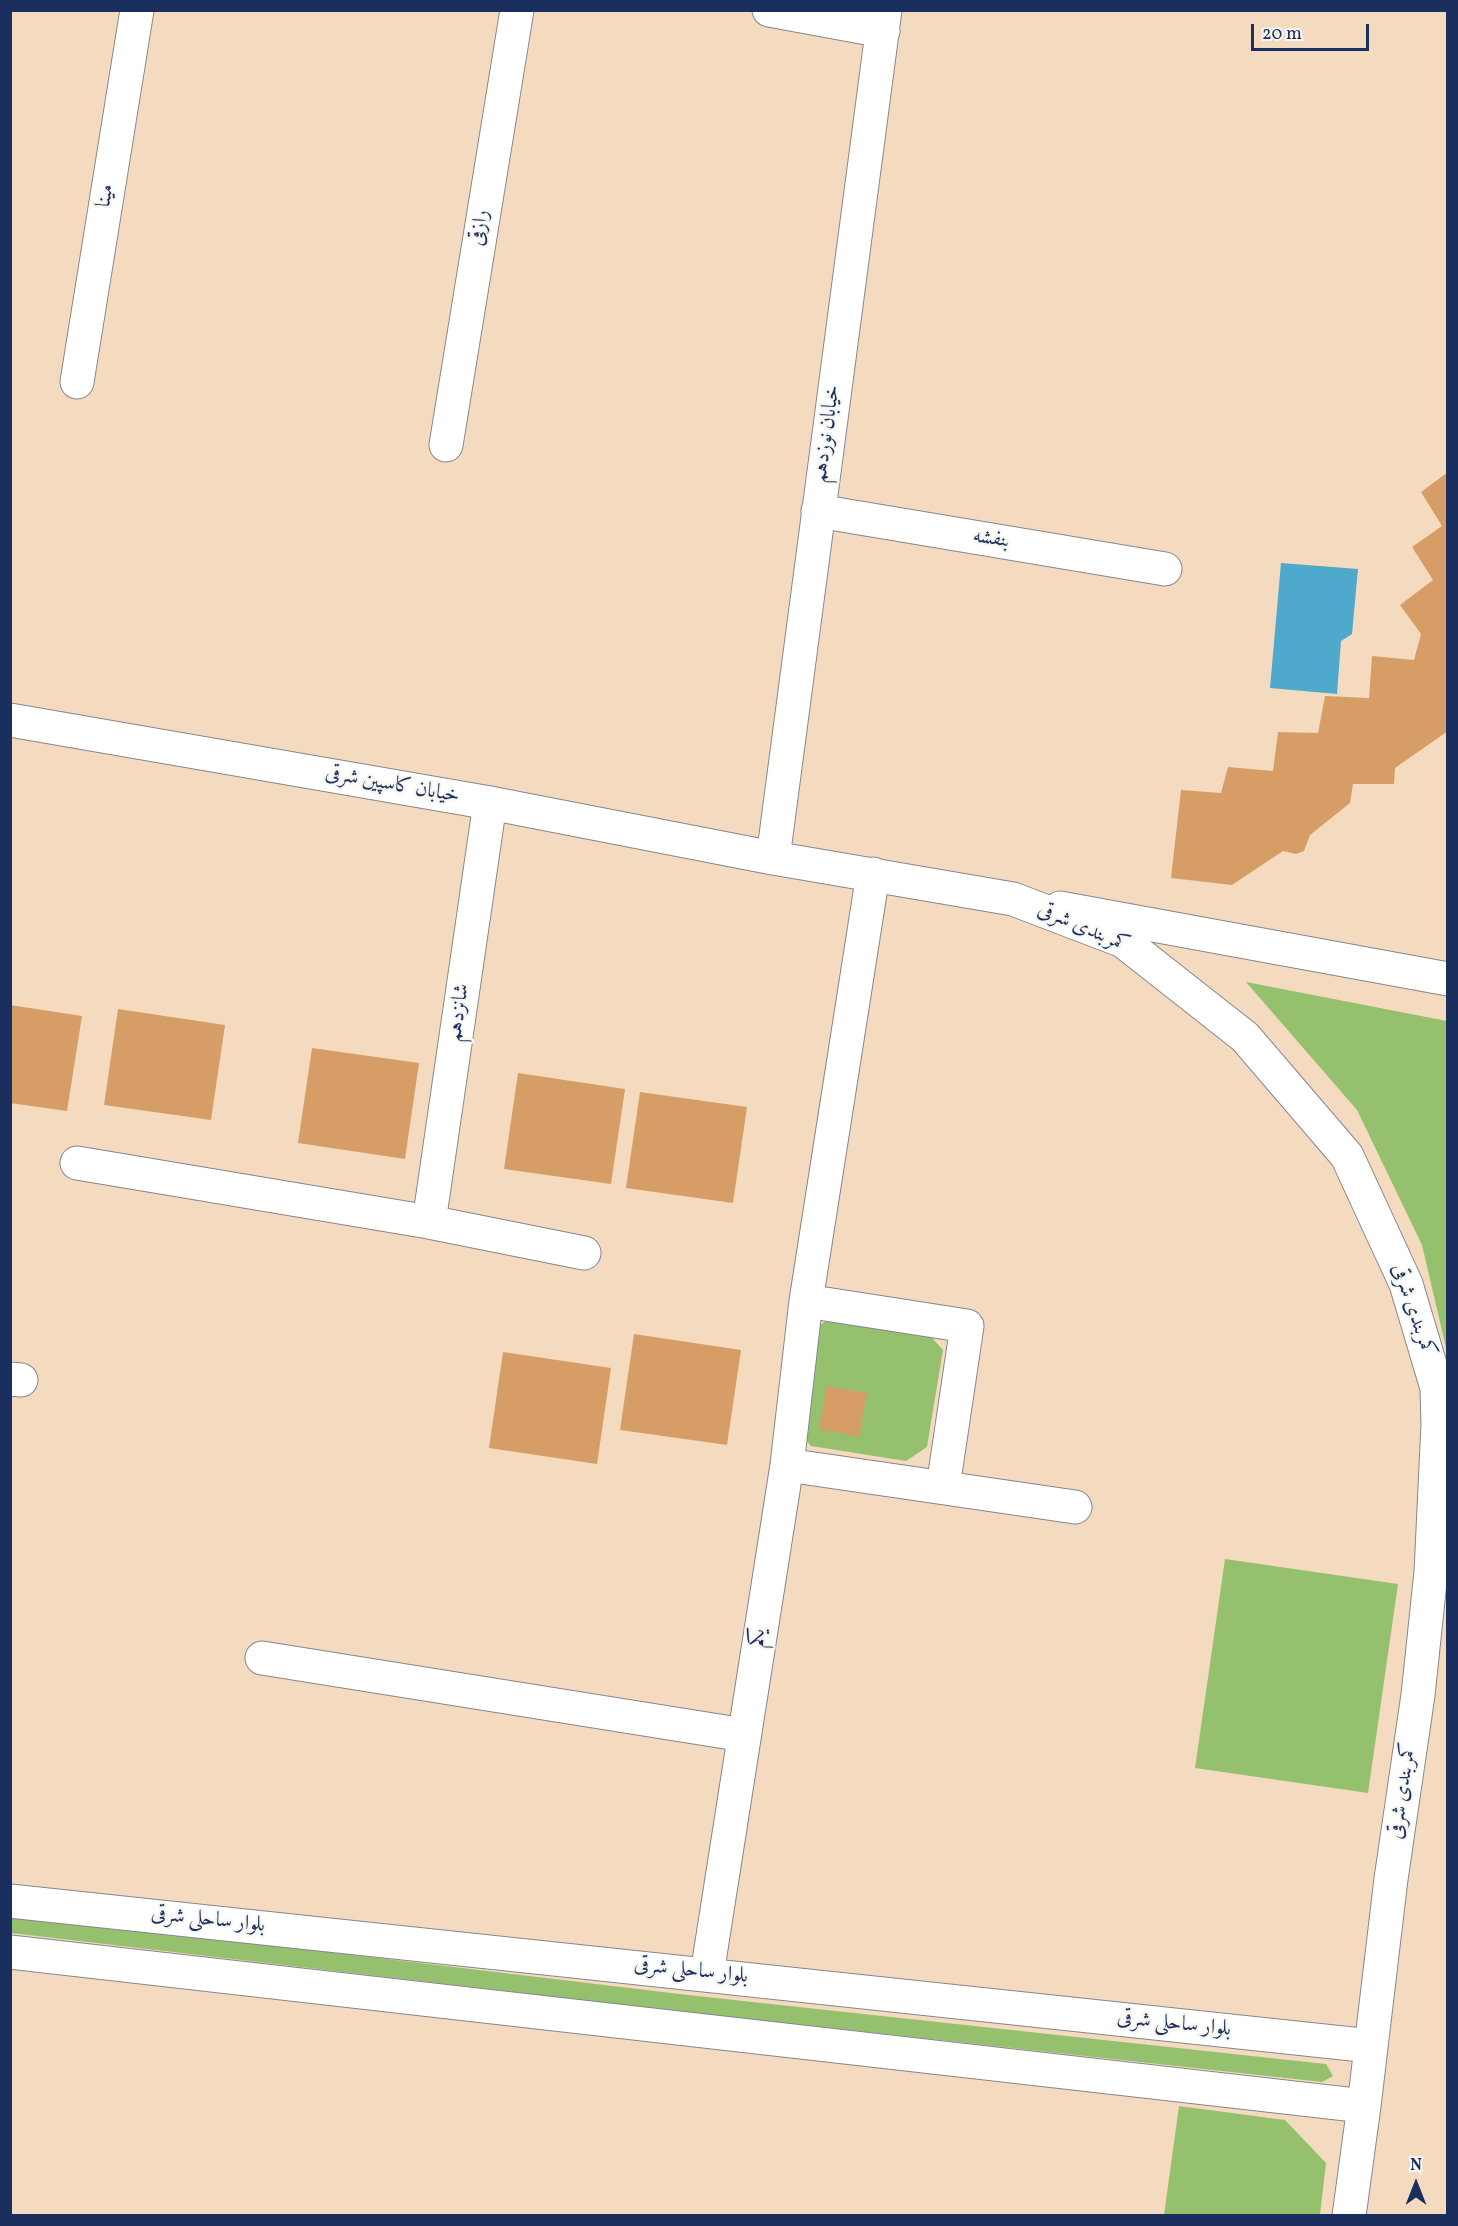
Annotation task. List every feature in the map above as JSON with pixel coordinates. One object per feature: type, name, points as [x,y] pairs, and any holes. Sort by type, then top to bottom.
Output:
[{"type":"street","name":"مینا","points":[[77,382],[137,10]]},
{"type":"street","name":"رازقی","points":[[446,445],[517,10]]},
{"type":"street","points":[[769,10],[884,21]]},
{"type":"street","name":"خیابان نوزدهم","points":[[773,858],[884,21]]},
{"type":"street","name":"بنفشه","points":[[818,511],[1165,569]]},
{"type":"street","name":"خیابان کاسپین شرقی","points":[[10,720],[490,803],[773,858]]},
{"type":"street","name":"شانزدهم","points":[[429,1222],[490,803]]},
{"type":"street","name":"کمربندی شرقی","points":[[773,858],[1013,900],[1123,941],[1245,1037],[1347,1156],[1406,1284],[1437,1388],[1438,1424],[1431,1572],[1418,1695],[1390,1890],[1349,2216]]},
{"type":"street","name":"یکم","points":[[706,1974],[787,1465],[806,1301],[873,874]]},
{"type":"street","points":[[1013,900],[1448,979]]},
{"type":"street","points":[[77,1163],[429,1222],[584,1253]]},
{"type":"street","points":[[806,1301],[967,1326],[942,1487]]},
{"type":"street","points":[[787,1465],[1075,1506]]},
{"type":"street","points":[[262,1658],[744,1735]]},
{"type":"street","name":"بلوار ساحلی شرقی","points":[[10,1901],[1371,2046]]},
{"type":"street","points":[[10,1952],[1364,2106]]},
{"type":"green space","points":[[1246,982],[1447,1021],[1447,1352],[1422,1245],[1357,1110]]},
{"type":"green space","points":[[831,1316],[924,1329],[943,1350],[927,1447],[906,1461],[811,1446],[791,1423],[809,1335]]},
{"type":"green space","points":[[1225,1559],[1398,1584],[1368,1793],[1195,1768]]},
{"type":"green space","points":[[11,1914],[688,1995],[1326,2064],[1333,2076],[1322,2082],[684,2012],[11,1933]]},
{"type":"green space","points":[[1179,2106],[1285,2120],[1326,2163],[1320,2215],[1164,2215]]},
{"type":"water","points":[[1281,563],[1358,569],[1352,634],[1341,641],[1337,694],[1270,688]]},
{"type":"building","points":[[1448,472],[1448,731],[1395,768],[1394,784],[1353,784],[1350,803],[1310,835],[1304,851],[1296,854],[1283,851],[1232,885],[1171,878],[1181,790],[1221,793],[1228,767],[1273,771],[1278,732],[1318,733],[1325,696],[1369,698],[1372,656],[1414,660],[1421,634],[1400,605],[1433,580],[1412,547],[1442,526],[1421,492]]},
{"type":"building","points":[[10,1005],[82,1016],[67,1111],[10,1103]]},
{"type":"building","points":[[118,1009],[225,1025],[211,1120],[104,1105]]},
{"type":"building","points":[[312,1048],[419,1063],[405,1159],[298,1143]]},
{"type":"building","points":[[518,1073],[625,1089],[611,1184],[504,1169]]},
{"type":"building","points":[[640,1092],[747,1107],[733,1203],[626,1188]]},
{"type":"building","points":[[634,1334],[741,1350],[727,1445],[620,1430]]},
{"type":"building","points":[[503,1352],[611,1368],[597,1464],[489,1448]]},
{"type":"building","points":[[827,1386],[867,1393],[859,1437],[819,1429]]}]
